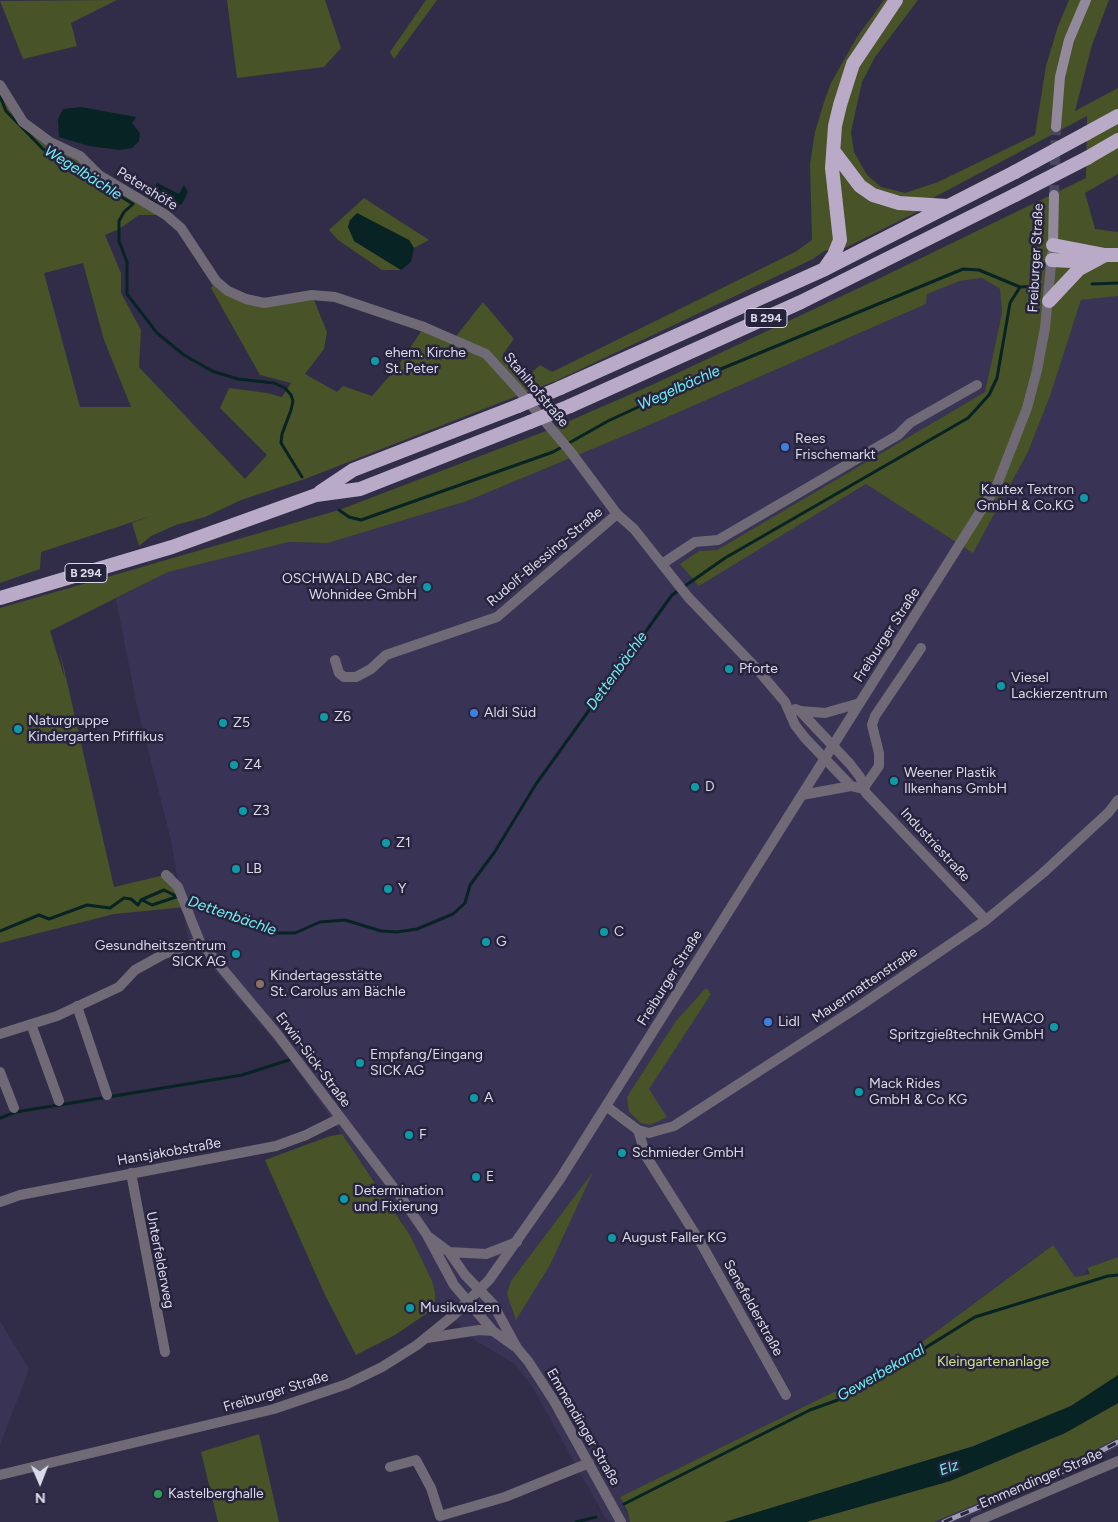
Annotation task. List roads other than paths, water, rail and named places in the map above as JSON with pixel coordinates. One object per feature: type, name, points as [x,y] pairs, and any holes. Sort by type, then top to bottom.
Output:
[{"type":"highway","points":[[825,269],[834,256],[840,240],[832,168],[835,153],[835,126],[854,64],[896,0]]},
{"type":"highway","name":"B 294","points":[[316,495],[354,470],[518,406],[825,269],[1015,172],[1118,116]]},
{"type":"highway","name":"B 294","points":[[0,598],[172,547],[316,495],[360,489],[570,406],[801,302],[1015,195],[1118,140]]},
{"type":"highway","points":[[835,153],[860,186],[873,195],[899,203],[948,206]]},
{"type":"highway","points":[[1053,245],[1111,255]]},
{"type":"highway","points":[[1049,301],[1079,269],[1090,262],[1111,255]]},
{"type":"highway","points":[[1052,260],[1090,262]]},
{"type":"main road","points":[[1056,127],[1060,77],[1069,40],[1086,0]]},
{"type":"main road","name":"Freiburger Straße","points":[[1053,245],[1054,195]]},
{"type":"street","name":"Petershöfe","points":[[0,85],[18,116],[36,133],[80,156],[99,175],[166,216],[181,228],[216,281],[228,291],[264,304],[312,295]]},
{"type":"street","name":"Freiburger Straße","points":[[0,1475],[237,1419],[306,1400],[382,1367],[427,1338],[468,1303],[480,1290],[517,1242],[606,1106],[997,484],[1027,408],[1042,349],[1049,301],[1053,245]]},
{"type":"street","name":"Stahlhofstraße","points":[[312,295],[335,297],[415,324],[486,354],[570,451],[617,514],[634,530],[688,597],[757,669],[788,706],[795,725],[824,759]]},
{"type":"street","points":[[662,564],[695,542],[718,540],[898,435],[910,423],[977,386]]},
{"type":"street","name":"Rudolf-Blessing-Straße","points":[[335,660],[338,673],[344,677],[356,677],[371,669],[386,655],[497,617],[617,514]]},
{"type":"street","points":[[802,795],[851,786],[863,789],[879,766],[879,753],[872,725],[875,716],[921,648]]},
{"type":"street","points":[[800,711],[825,713],[860,702]]},
{"type":"street","name":"Stahlhofstraße","points":[[788,706],[800,711],[833,745]]},
{"type":"street","name":"Industriestraße","points":[[833,745],[860,777],[863,789],[986,920]]},
{"type":"street","points":[[824,759],[851,786]]},
{"type":"street","name":"Mauermattenstraße","points":[[638,1130],[650,1132],[674,1126],[858,1007],[986,920],[1043,873],[1109,812],[1118,800]]},
{"type":"street","name":"Erwin-Sick-Straße","points":[[166,875],[178,887],[200,942],[279,1036],[427,1235],[449,1278],[468,1303]]},
{"type":"street","points":[[0,1034],[77,1006],[119,986],[134,970],[164,954],[200,942]]},
{"type":"street","points":[[77,1006],[107,1095]]},
{"type":"street","points":[[31,1024],[58,1101]]},
{"type":"street","points":[[0,1072],[14,1108]]},
{"type":"street","points":[[606,1106],[638,1130]]},
{"type":"street","name":"Hansjakobstraße","points":[[0,1202],[20,1195],[276,1146],[306,1135],[340,1118]]},
{"type":"street","name":"Senefelderstraße","points":[[638,1130],[646,1156],[702,1245],[786,1395]]},
{"type":"street","name":"Unterfelderweg","points":[[131,1173],[152,1295],[165,1352]]},
{"type":"street","name":"Erwin-Sick-Straße","points":[[427,1235],[449,1252],[480,1290]]},
{"type":"street","points":[[449,1252],[486,1254],[517,1242]]},
{"type":"street","name":"Emmendinger Straße","points":[[480,1290],[492,1304],[517,1348],[528,1361],[554,1401],[621,1522]]},
{"type":"street","name":"Emmendinger Straße","points":[[468,1303],[493,1331],[517,1348]]},
{"type":"street","points":[[427,1338],[470,1330],[493,1331]]},
{"type":"street","points":[[390,1467],[416,1460],[432,1488],[440,1516],[505,1497],[589,1463]]},
{"type":"street","name":"Emmendinger Straße","points":[[975,1522],[1118,1461]]},
{"type":"water","points":[[81,107],[136,117],[132,123],[140,133],[139,141],[132,148],[120,150],[89,146],[59,137],[58,119],[63,109]]},
{"type":"water","points":[[157,183],[179,194],[184,185],[188,192],[182,204],[172,209],[149,200]]},
{"type":"water","points":[[357,213],[409,240],[414,248],[411,262],[401,270],[354,241],[348,227],[350,220]]},
{"type":"water","name":"Elz","points":[[1118,1375],[1118,1403],[1065,1433],[950,1481],[806,1522],[725,1522],[974,1446],[1071,1406]]},
{"type":"waterway","name":"Wegelbächle","points":[[0,96],[6,111],[43,149],[133,204],[124,212],[119,221],[119,241],[127,262],[127,294],[157,333],[184,355],[212,371],[238,379],[274,383],[285,388],[291,395],[293,401],[282,434],[281,443],[302,477]]},
{"type":"waterway","name":"Wegelbächle","points":[[339,510],[349,517],[361,520],[553,452],[608,421],[716,371],[963,269],[979,270],[1020,287]]},
{"type":"waterway","points":[[1092,284],[1118,283]]},
{"type":"waterway","points":[[1020,287],[1039,286]]},
{"type":"waterway","name":"Dettenbächle","points":[[186,900],[213,906],[231,917],[274,933],[295,933],[320,922],[345,920],[381,931],[397,932],[417,929],[453,914],[465,903],[470,885],[494,853],[536,784],[672,595],[725,558],[968,418],[989,395],[997,378],[1010,303],[1020,287]]},
{"type":"waterway","name":"Dettenbächle","points":[[0,931],[39,915],[49,919],[87,905],[110,908],[124,898],[131,899],[138,905],[141,900],[164,890],[180,898]]},
{"type":"waterway","name":"Dettenbächle","points":[[142,900],[152,905],[176,897]]},
{"type":"waterway","points":[[0,1118],[16,1112],[242,1075],[289,1060]]},
{"type":"waterway","name":"Gewerbekanal","points":[[624,1504],[810,1410],[846,1397],[975,1317],[1108,1276],[1118,1275]]},
{"type":"waterway","name":"Gewerbekanal","points":[[576,1522],[596,1517]]},
{"type":"tunnel","points":[[1054,195],[1056,127]]},
{"type":"railway","points":[[944,1522],[1059,1473],[1118,1442]]},
{"type":"place","name":"ehem. Kirche St. Peter","points":[[375,361]]},
{"type":"place","name":"Rees Frischemarkt","points":[[785,447]]},
{"type":"place","name":"Kautex Textron GmbH & Co.KG","points":[[1084,498]]},
{"type":"place","name":"OSCHWALD ABC der Wohnidee GmbH","points":[[427,587]]},
{"type":"place","name":"Pforte","points":[[729,669]]},
{"type":"place","name":"Viesel Lackierzentrum","points":[[1001,686]]},
{"type":"place","name":"Aldi Süd","points":[[474,713]]},
{"type":"place","name":"Z6","points":[[324,717]]},
{"type":"place","name":"Z5","points":[[223,723]]},
{"type":"place","name":"Naturgruppe Kindergarten Pfiffikus","points":[[18,729]]},
{"type":"place","name":"Z4","points":[[234,765]]},
{"type":"place","name":"Weener Plastik Ilkenhans GmbH","points":[[894,781]]},
{"type":"place","name":"D","points":[[695,787]]},
{"type":"place","name":"Z3","points":[[243,811]]},
{"type":"place","name":"Z1","points":[[386,843]]},
{"type":"place","name":"LB","points":[[236,869]]},
{"type":"place","name":"Y","points":[[388,889]]},
{"type":"place","name":"C","points":[[604,932]]},
{"type":"place","name":"G","points":[[486,942]]},
{"type":"place","name":"Gesundheitszentrum SICK AG","points":[[236,954]]},
{"type":"place","name":"Kindertagesstätte St. Carolus am Bächle","points":[[260,984]]},
{"type":"place","name":"Lidl","points":[[768,1022]]},
{"type":"place","name":"HEWACO Spritzgießtechnik GmbH","points":[[1054,1027]]},
{"type":"place","name":"Empfang/Eingang SICK AG","points":[[360,1063]]},
{"type":"place","name":"Mack Rides GmbH & Co KG","points":[[859,1092]]},
{"type":"place","name":"A","points":[[474,1098]]},
{"type":"place","name":"F","points":[[409,1135]]},
{"type":"place","name":"Schmieder GmbH","points":[[622,1153]]},
{"type":"place","name":"E","points":[[476,1177]]},
{"type":"place","name":"Determination und Fixierung","points":[[344,1199]]},
{"type":"place","name":"August Faller KG","points":[[612,1238]]},
{"type":"place","name":"Musikwalzen","points":[[410,1308]]},
{"type":"place","name":"Kastelberghalle","points":[[158,1494]]},
{"type":"park label","name":"Kleingartenanlage","points":[[993,1362]]}]
